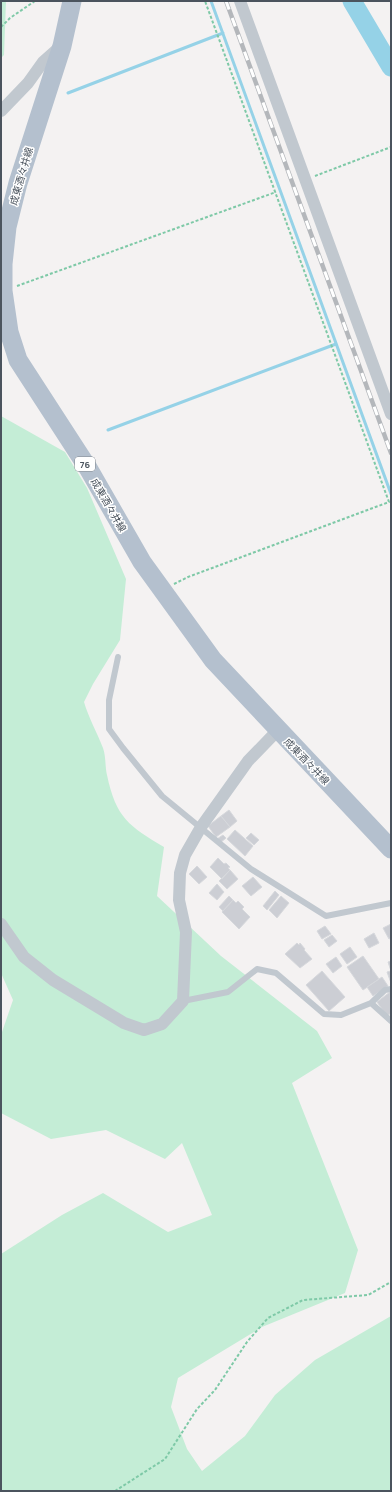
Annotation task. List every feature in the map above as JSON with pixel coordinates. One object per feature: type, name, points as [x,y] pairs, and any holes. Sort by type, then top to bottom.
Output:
[{"type":"main road","name":"成東酒々井線","points":[[72,1],[62,46],[18,183],[7,226],[3,264],[3,304],[9,332],[18,360],[88,468],[142,562],[213,660],[391,849]]},
{"type":"street","points":[[240,1],[391,414]]},
{"type":"street","points":[[1,111],[28,83],[43,62],[62,46]]},
{"type":"street","points":[[1,924],[24,957],[53,980],[124,1023],[144,1030],[162,1024],[183,1001],[186,932],[179,900],[180,873],[185,855],[201,827],[248,760],[278,730]]},
{"type":"lane","points":[[118,657],[109,700],[109,729],[162,796],[251,869],[326,916],[391,903]]},
{"type":"lane","points":[[183,1001],[228,992],[256,969],[276,973],[324,1014],[341,1015],[371,1003],[385,990],[391,989]]},
{"type":"lane","points":[[371,1003],[391,1021]]},
{"type":"path","points":[[1,27],[10,18],[35,1]]},
{"type":"path","points":[[163,590],[188,577],[389,502],[205,1]]},
{"type":"path","points":[[305,180],[391,147]]},
{"type":"path","points":[[3,304],[276,192]]},
{"type":"path","points":[[115,1491],[164,1459],[197,1408],[215,1390],[247,1342],[268,1318],[303,1300],[368,1295],[391,1282]]},
{"type":"green space","points":[[1,1],[6,1],[4,55],[1,58]]},
{"type":"green space","points":[[1,416],[65,452],[87,488],[126,579],[120,640],[93,684],[84,702],[105,754],[106,772],[111,790],[120,811],[133,826],[164,847],[157,896],[221,956],[317,1031],[332,1058],[292,1083],[358,1250],[345,1293],[262,1327],[178,1378],[171,1407],[187,1449],[202,1471],[245,1436],[275,1395],[315,1360],[391,1316],[391,1491],[1,1491],[1,1254],[62,1215],[103,1193],[168,1232],[212,1215],[182,1143],[165,1159],[106,1130],[51,1139],[1,1113],[1,1035],[13,1000],[1,973]]},
{"type":"building","points":[[229,810],[237,821],[230,827],[221,816]]},
{"type":"building","points":[[221,816],[230,827],[216,837],[208,826]]},
{"type":"building","points":[[235,830],[253,846],[245,856],[227,839]]},
{"type":"building","points":[[251,833],[259,840],[254,845],[246,838]]},
{"type":"building","points":[[223,835],[226,838],[220,843],[217,839]]},
{"type":"building","points":[[218,858],[230,867],[228,868],[230,870],[222,879],[210,867]]},
{"type":"building","points":[[197,866],[207,877],[199,884],[189,874]]},
{"type":"building","points":[[230,870],[238,879],[227,889],[219,881]]},
{"type":"building","points":[[253,877],[262,887],[251,896],[242,886]]},
{"type":"building","points":[[217,884],[224,892],[217,900],[209,893]]},
{"type":"building","points":[[275,891],[279,895],[267,910],[263,906]]},
{"type":"building","points":[[229,896],[233,900],[223,911],[219,907]]},
{"type":"building","points":[[281,896],[289,903],[277,918],[269,910]]},
{"type":"building","points":[[233,900],[236,903],[238,901],[244,907],[242,909],[250,917],[239,929],[222,912]]},
{"type":"building","points":[[391,924],[391,938],[389,939],[383,928]]},
{"type":"building","points":[[325,926],[331,934],[322,939],[317,931]]},
{"type":"building","points":[[374,933],[379,943],[369,948],[364,939]]},
{"type":"building","points":[[332,935],[337,941],[329,947],[324,940]]},
{"type":"building","points":[[297,943],[299,945],[300,943],[312,959],[300,968],[285,954]]},
{"type":"building","points":[[350,947],[357,957],[347,964],[340,954]]},
{"type":"building","points":[[363,956],[379,979],[363,990],[347,967]]},
{"type":"building","points":[[336,957],[342,966],[333,973],[326,964]]},
{"type":"building","points":[[391,961],[391,971],[388,962]]},
{"type":"building","points":[[322,971],[345,997],[329,1011],[306,985]]},
{"type":"building","points":[[391,971],[391,983],[387,972]]},
{"type":"building","points":[[382,977],[388,986],[373,996],[367,987]]},
{"type":"building","points":[[390,992],[391,1013],[387,1016],[377,1002]]},
{"type":"waterway","points":[[211,1],[391,494]]},
{"type":"waterway","points":[[352,1],[391,67]]},
{"type":"waterway","points":[[68,93],[223,33]]},
{"type":"waterway","points":[[108,430],[336,344]]},
{"type":"railway","points":[[226,1],[391,453]]}]
